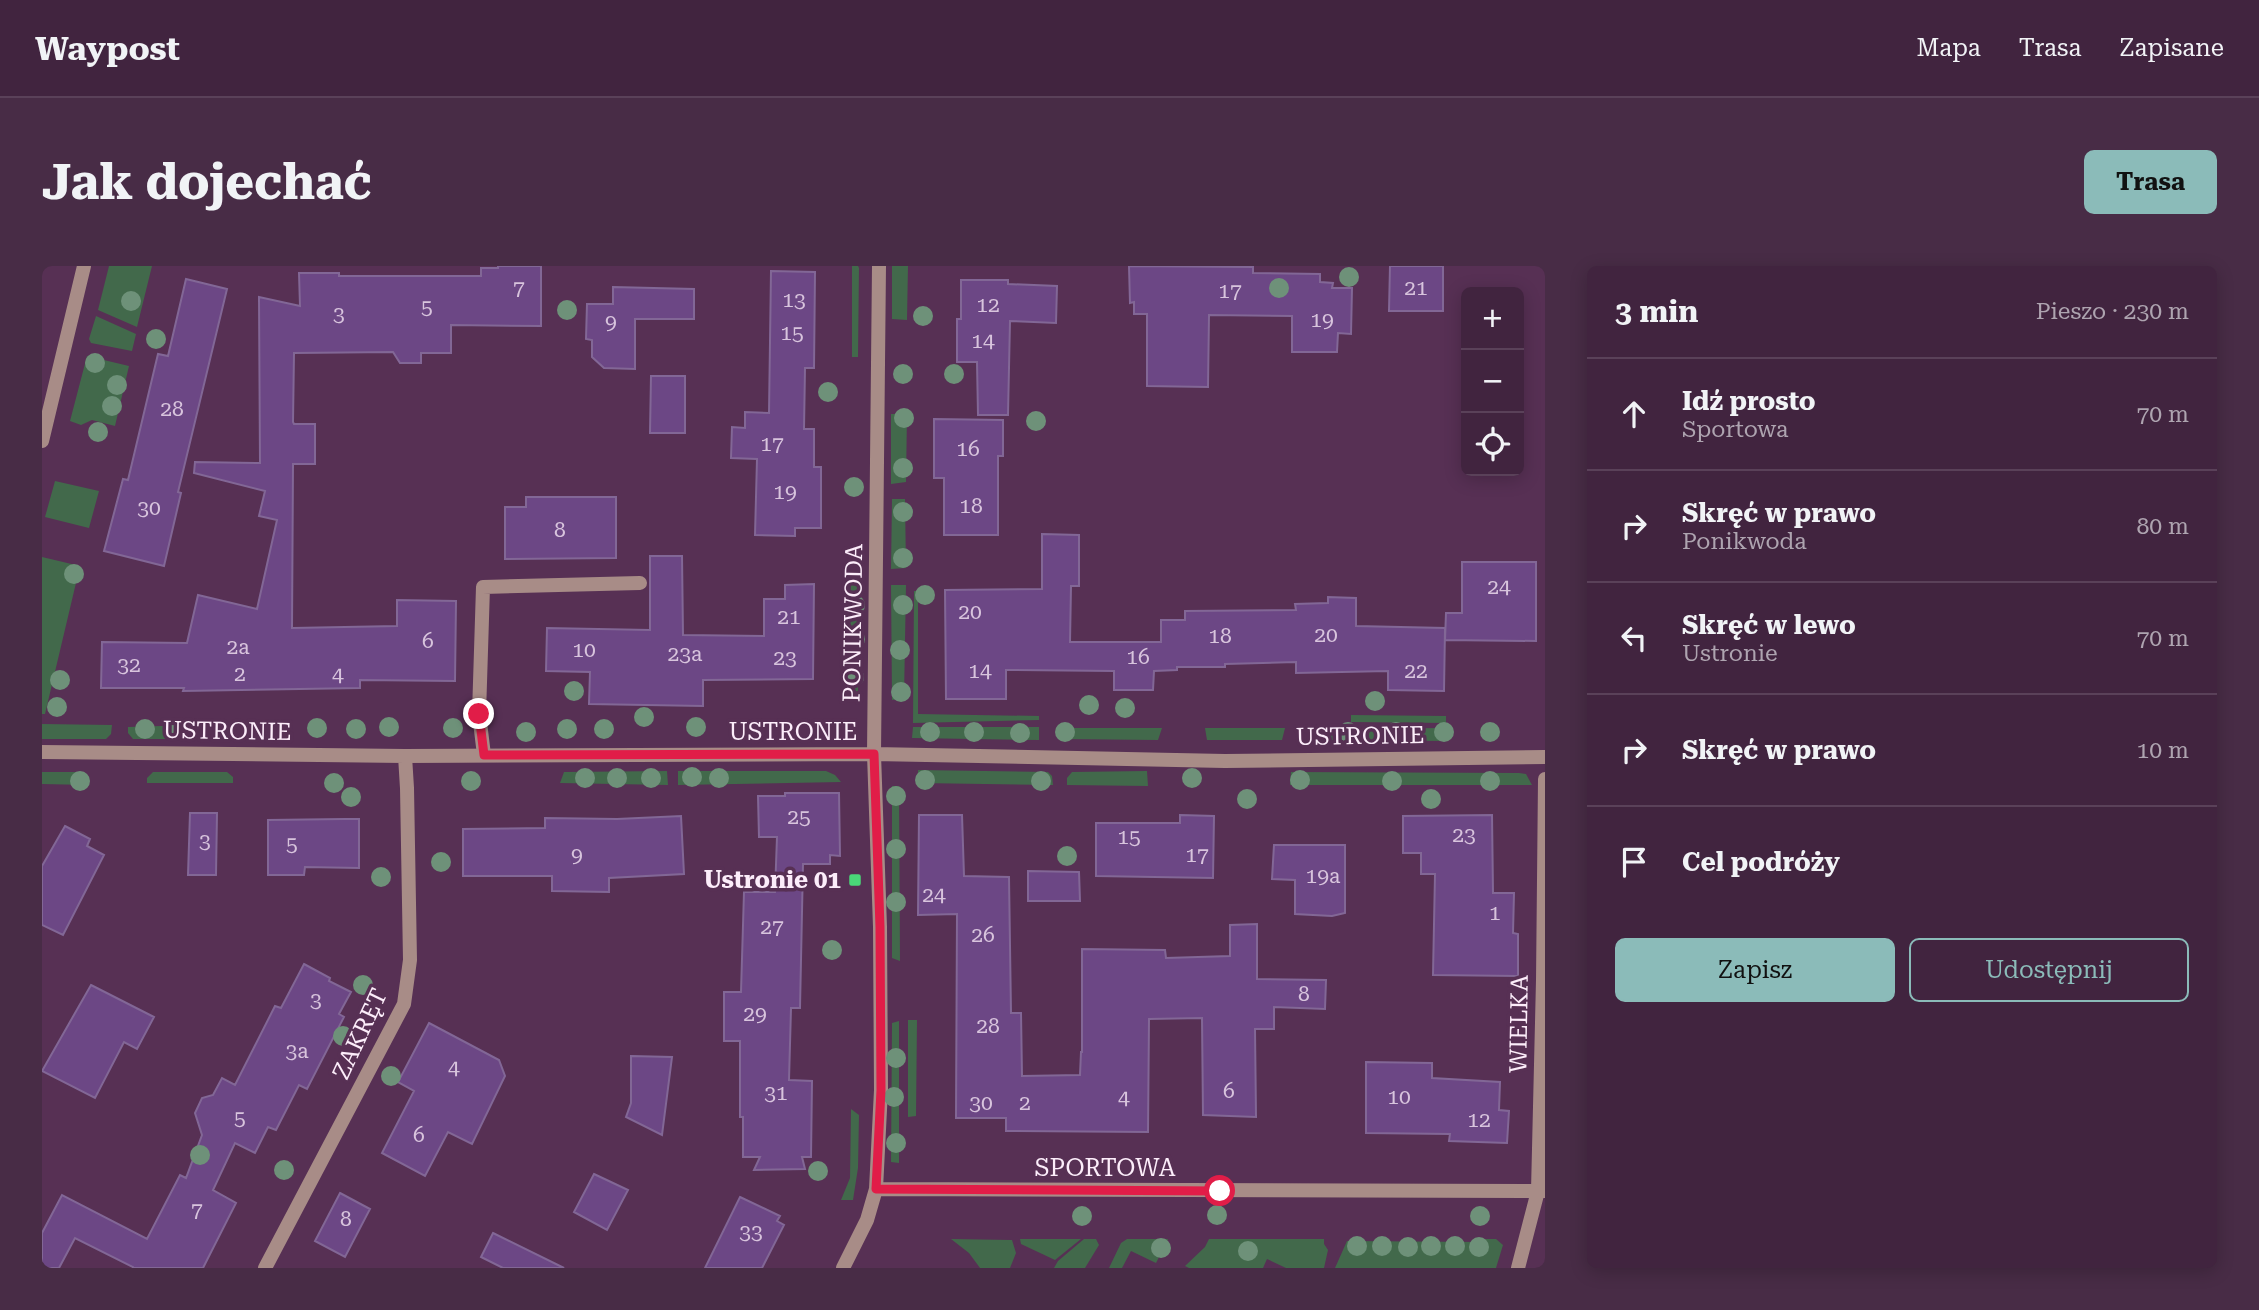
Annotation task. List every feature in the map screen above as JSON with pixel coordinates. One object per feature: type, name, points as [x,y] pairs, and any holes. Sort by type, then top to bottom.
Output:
[{"type":"street","points":[[42,441],[84,266]]},
{"type":"street","name":"PONIKWODA","points":[[844,1268],[867,1220],[876,1189],[881,1090],[880,927],[874,754],[879,266]]},
{"type":"street","points":[[484,755],[479,714],[483,587],[640,583]]},
{"type":"street","name":"USTRONIE","points":[[42,752],[405,755],[874,754],[1225,761],[1545,757]]},
{"type":"street","name":"ZAKRĘT","points":[[265,1268],[404,1004],[410,960],[405,755]]},
{"type":"street","name":"WIELKA","points":[[1518,1268],[1542,1191],[1545,779]]},
{"type":"street","name":"SPORTOWA","points":[[876,1189],[1542,1191]]},
{"type":"green space","points":[[109,266],[152,266],[137,327],[98,310]]},
{"type":"green space","points":[[852,266],[859,268],[858,357],[852,357]]},
{"type":"green space","points":[[892,266],[908,266],[907,320],[892,319]]},
{"type":"green space","points":[[96,316],[136,334],[132,351],[91,343],[89,339]]},
{"type":"green space","points":[[87,356],[129,366],[115,426],[92,420],[81,425],[70,421]]},
{"type":"green space","points":[[891,414],[907,414],[906,482],[891,484]]},
{"type":"green space","points":[[55,481],[99,491],[89,528],[45,517]]},
{"type":"green space","points":[[892,499],[905,499],[906,568],[891,569]]},
{"type":"green space","points":[[42,557],[80,566],[45,714],[42,714]]},
{"type":"green space","points":[[851,574],[859,577],[858,695],[854,695],[850,690]]},
{"type":"green space","points":[[891,585],[906,585],[904,698],[892,700]]},
{"type":"green space","points":[[914,591],[918,591],[918,714],[1039,716],[1039,720],[913,723]]},
{"type":"green space","points":[[1351,715],[1446,716],[1446,723],[1351,722]]},
{"type":"green space","points":[[42,724],[112,725],[111,734],[106,739],[42,739]]},
{"type":"green space","points":[[194,725],[194,739],[133,739],[128,733],[128,727]]},
{"type":"green space","points":[[913,727],[1039,727],[1039,740],[912,738]]},
{"type":"green space","points":[[1059,728],[1162,728],[1158,740],[1059,739]]},
{"type":"green space","points":[[1205,728],[1285,728],[1282,740],[1207,740]]},
{"type":"green space","points":[[1446,728],[1446,741],[1312,740],[1307,729]]},
{"type":"green space","points":[[918,770],[1048,772],[1052,776],[1053,785],[918,783]]},
{"type":"green space","points":[[667,771],[668,785],[560,783],[564,772]]},
{"type":"green space","points":[[678,771],[826,771],[841,782],[678,785]]},
{"type":"green space","points":[[1147,771],[1148,786],[1067,785],[1067,778],[1072,772]]},
{"type":"green space","points":[[42,772],[84,772],[89,777],[87,785],[42,784]]},
{"type":"green space","points":[[153,772],[227,772],[233,777],[233,783],[147,783],[147,778]]},
{"type":"green space","points":[[1291,772],[1519,773],[1526,774],[1532,785],[1290,785]]},
{"type":"green space","points":[[892,786],[899,786],[900,961],[892,958]]},
{"type":"green space","points":[[908,1020],[917,1020],[916,1116],[908,1117]]},
{"type":"green space","points":[[899,1021],[899,1163],[891,1162],[892,1023]]},
{"type":"green space","points":[[851,1109],[859,1115],[858,1168],[853,1200],[841,1200],[850,1178]]},
{"type":"green space","points":[[951,1239],[1012,1240],[1016,1253],[1010,1268],[980,1268],[969,1253]]},
{"type":"green space","points":[[1020,1239],[1081,1239],[1055,1260],[1021,1244]]},
{"type":"green space","points":[[1084,1239],[1096,1239],[1099,1245],[1085,1268],[1054,1268],[1058,1261]]},
{"type":"green space","points":[[1127,1239],[1168,1239],[1156,1263],[1131,1251],[1122,1268],[1109,1268],[1121,1243]]},
{"type":"green space","points":[[1209,1239],[1324,1239],[1328,1250],[1324,1268],[1286,1268],[1267,1259],[1263,1268],[1185,1266],[1205,1247]]},
{"type":"green space","points":[[1484,1239],[1496,1239],[1503,1245],[1496,1268],[1335,1268],[1347,1241],[1483,1242]]},
{"type":"building","points":[[541,266],[541,326],[451,325],[451,353],[421,353],[421,363],[400,363],[393,352],[294,353],[293,422],[315,424],[315,464],[293,464],[292,628],[397,626],[397,600],[456,601],[455,681],[360,680],[360,688],[183,691],[184,688],[101,688],[102,642],[187,643],[198,595],[257,609],[277,520],[259,516],[265,491],[194,473],[195,462],[260,463],[259,297],[300,306],[299,273],[339,273],[339,276],[481,276],[481,268]]},
{"type":"building","points":[[1129,266],[1253,267],[1253,273],[1320,274],[1320,282],[1333,283],[1332,288],[1352,288],[1351,334],[1338,333],[1337,352],[1292,352],[1292,316],[1209,315],[1208,387],[1147,386],[1147,314],[1134,314],[1134,302],[1130,303]]},
{"type":"building","points":[[1390,266],[1443,266],[1443,311],[1389,311]]},
{"type":"building","points":[[771,271],[815,272],[814,368],[805,368],[804,429],[814,429],[814,467],[821,467],[821,528],[795,528],[795,536],[755,535],[757,459],[731,458],[732,427],[745,428],[745,412],[769,413]]},
{"type":"building","points":[[186,279],[227,289],[178,492],[181,493],[164,566],[104,551],[123,479],[128,480],[158,354],[168,356]]},
{"type":"building","points":[[961,280],[1008,280],[1008,284],[1057,286],[1056,323],[1010,321],[1008,415],[978,415],[977,362],[957,362]]},
{"type":"building","points":[[613,287],[694,289],[694,319],[635,319],[635,369],[604,368],[592,357],[592,340],[586,339],[587,304],[613,304]]},
{"type":"building","points":[[651,376],[685,376],[685,433],[650,433]]},
{"type":"building","points":[[934,419],[1003,420],[1003,456],[998,456],[998,535],[944,535],[944,478],[934,478]]},
{"type":"building","points":[[526,497],[616,497],[616,558],[505,559],[505,507],[526,507]]},
{"type":"building","points":[[1042,534],[1079,535],[1079,586],[1071,586],[1070,642],[1161,642],[1161,620],[1185,620],[1185,611],[1296,610],[1295,604],[1328,603],[1328,597],[1356,598],[1356,626],[1445,628],[1444,691],[1388,690],[1388,671],[1296,673],[1296,662],[1177,667],[1177,670],[1154,671],[1153,690],[1114,690],[1114,671],[1006,670],[1006,699],[946,699],[945,590],[1042,589]]},
{"type":"building","points":[[650,556],[682,556],[683,635],[764,636],[764,599],[785,599],[785,585],[814,584],[813,679],[703,680],[703,706],[589,704],[590,672],[546,671],[547,628],[650,630]]},
{"type":"building","points":[[1462,562],[1536,562],[1536,641],[1445,640],[1446,613],[1462,613]]},
{"type":"building","points":[[785,793],[839,793],[840,856],[830,855],[830,864],[803,864],[800,1008],[791,1008],[789,1080],[812,1081],[811,1157],[802,1157],[805,1169],[754,1170],[760,1157],[743,1157],[740,1041],[724,1041],[724,992],[741,992],[744,892],[775,892],[777,837],[759,837],[758,796],[785,796]]},
{"type":"building","points":[[190,813],[217,813],[216,875],[188,875]]},
{"type":"building","points":[[919,815],[962,815],[964,876],[1009,877],[1011,1013],[1021,1013],[1022,1076],[1080,1075],[1082,949],[1165,950],[1166,958],[1230,956],[1230,925],[1257,924],[1257,979],[1326,980],[1325,1009],[1274,1007],[1274,1029],[1255,1029],[1256,1117],[1203,1115],[1202,1018],[1149,1019],[1148,1132],[1006,1131],[1006,1118],[956,1118],[957,914],[918,915]]},
{"type":"building","points":[[1180,815],[1214,816],[1213,878],[1096,876],[1096,823],[1180,823]]},
{"type":"building","points":[[1492,815],[1493,893],[1514,893],[1513,933],[1518,934],[1518,976],[1433,975],[1435,874],[1421,874],[1421,853],[1403,853],[1403,816]]},
{"type":"building","points":[[681,816],[684,874],[609,878],[609,892],[552,891],[552,876],[463,876],[463,829],[545,828],[545,818]]},
{"type":"building","points":[[359,819],[359,868],[305,867],[304,875],[268,875],[268,820]]},
{"type":"building","points":[[65,826],[90,839],[87,846],[104,855],[63,935],[42,925],[42,866]]},
{"type":"building","points":[[1274,845],[1345,845],[1345,913],[1332,916],[1295,914],[1295,880],[1272,879]]},
{"type":"building","points":[[1028,871],[1079,872],[1080,901],[1028,901]]},
{"type":"building","points":[[304,964],[351,992],[339,1014],[344,1017],[307,1089],[299,1085],[276,1130],[268,1127],[255,1153],[235,1143],[213,1190],[236,1203],[203,1268],[133,1268],[75,1238],[59,1268],[42,1268],[42,1233],[62,1195],[147,1239],[180,1175],[186,1178],[202,1135],[195,1113],[202,1098],[213,1095],[222,1078],[235,1085],[275,1006],[281,1008]]},
{"type":"building","points":[[91,985],[154,1017],[137,1049],[124,1042],[95,1098],[42,1071]]},
{"type":"building","points":[[429,1023],[499,1060],[505,1076],[472,1144],[448,1132],[425,1176],[382,1153],[414,1091],[398,1082]]},
{"type":"building","points":[[631,1056],[672,1057],[662,1135],[626,1117],[631,1103]]},
{"type":"building","points":[[1366,1062],[1432,1063],[1432,1078],[1500,1082],[1499,1110],[1509,1111],[1507,1143],[1449,1141],[1450,1134],[1366,1133]]},
{"type":"building","points":[[594,1174],[628,1190],[607,1230],[574,1212]]},
{"type":"building","points":[[340,1193],[370,1209],[345,1257],[315,1241]]},
{"type":"building","points":[[740,1197],[780,1216],[777,1221],[784,1225],[762,1268],[705,1268]]},
{"type":"building","points":[[493,1233],[564,1268],[503,1268],[481,1257]]},
{"type":"place","name":"Ustronie 01","points":[[855,880]]},
{"type":"route","points":[[479,714],[484,755],[874,754],[880,927],[881,1090],[876,1189],[1220,1191]]}]
